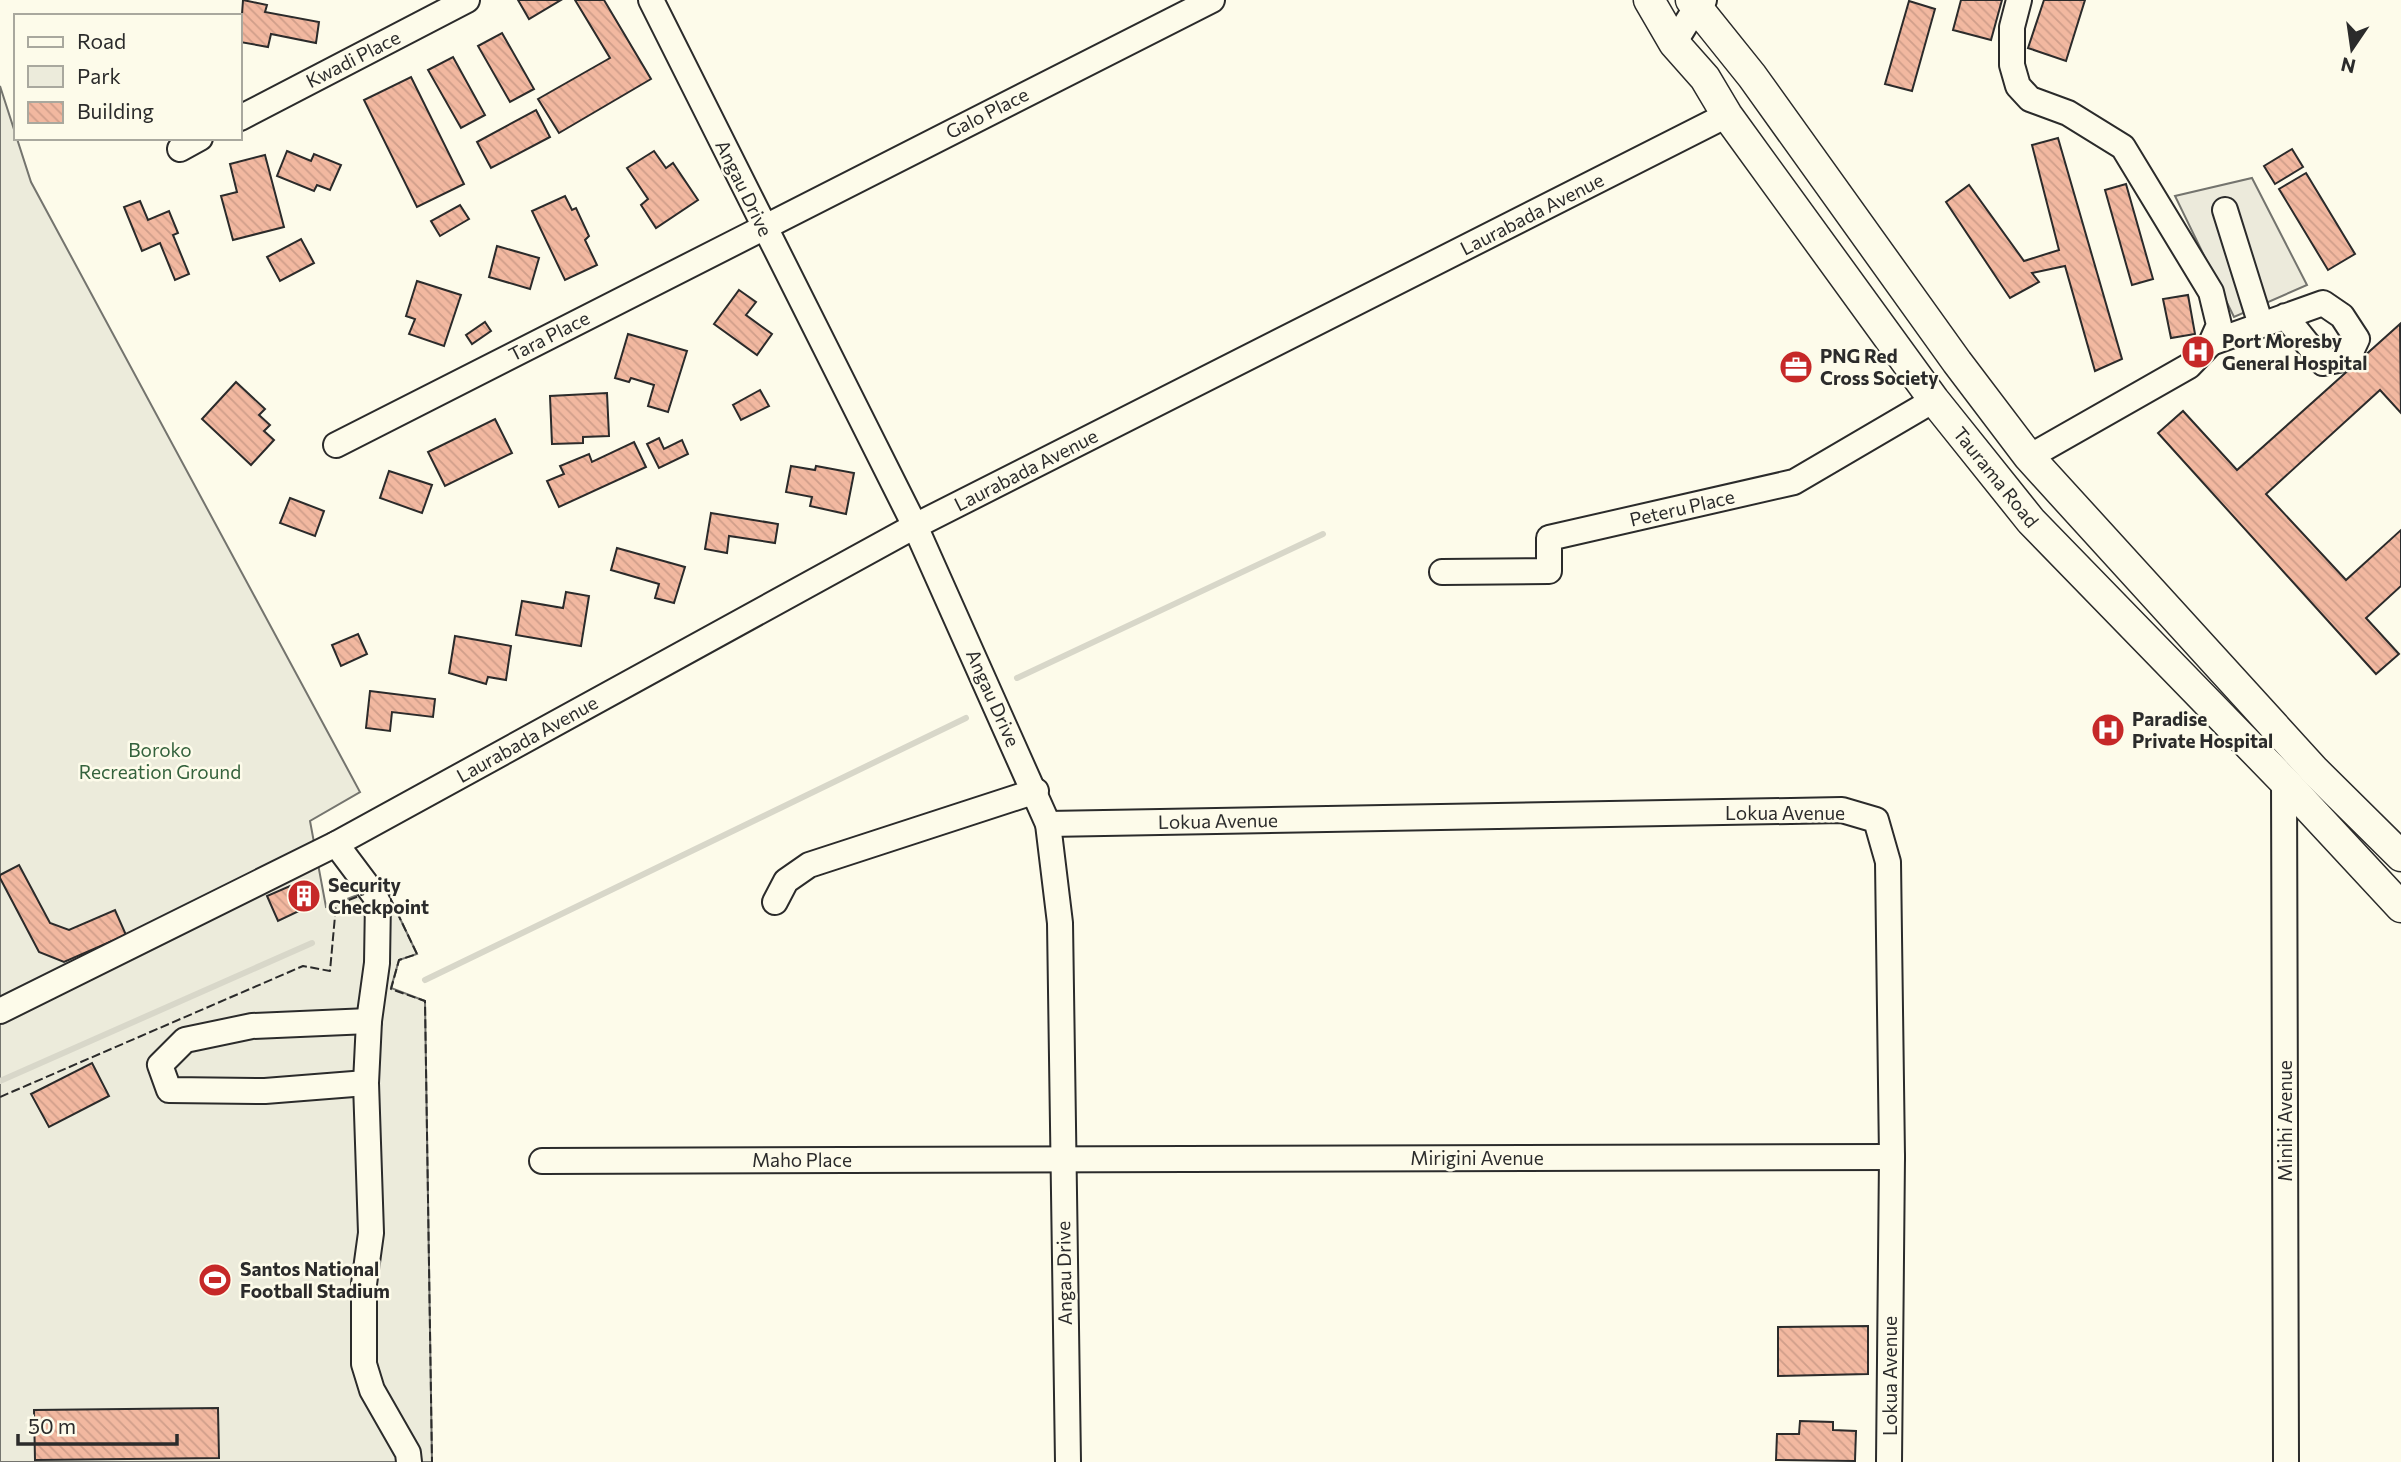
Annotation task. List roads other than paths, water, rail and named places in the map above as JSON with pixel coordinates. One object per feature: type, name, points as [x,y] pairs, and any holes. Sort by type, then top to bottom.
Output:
[{"type":"main road","name":"Taurama Road","points":[[1649,0],[1674,43],[1705,78],[1727,115],[1934,400],[2031,521],[2284,781],[2401,907]]},
{"type":"main road","name":"Taurama Road","points":[[1698,2],[1957,362],[2029,457],[2315,771],[2401,856]]},
{"type":"street","name":"Kwadi Place","points":[[242,116],[467,0]]},
{"type":"street","name":"Angau Drive","points":[[651,0],[762,227],[915,526],[1048,824],[1060,923],[1068,1462]]},
{"type":"street","name":"Galo Place","points":[[762,227],[1212,0]]},
{"type":"street","points":[[2020,0],[2012,27],[2011,65],[2018,86],[2030,99],[2068,113],[2123,147],[2211,292],[2219,325],[2211,343],[2189,366],[2029,457]]},
{"type":"street","points":[[1674,43],[1698,2]]},
{"type":"street","name":"Laurabada Avenue","points":[[0,1011],[336,844],[915,526],[1727,115]]},
{"type":"street","points":[[2225,210],[2261,325]]},
{"type":"street","name":"Tara Place","points":[[336,445],[762,227]]},
{"type":"street","points":[[2211,343],[2285,316]]},
{"type":"street","name":"Peteru Place","points":[[1441,572],[1549,571],[1549,538],[1794,482],[1934,400]]},
{"type":"street","name":"Minihi Avenue","points":[[2284,781],[2286,1462]]},
{"type":"street","points":[[775,902],[786,880],[809,865],[1035,791]]},
{"type":"street","name":"Lokua Avenue","points":[[1048,824],[1842,810],[1876,820],[1888,862],[1892,1157],[1889,1462]]},
{"type":"street","points":[[336,844],[378,900],[377,963],[369,1021],[366,1083],[371,1233],[364,1284],[364,1364],[372,1390],[408,1454],[409,1462]]},
{"type":"street","points":[[366,1083],[265,1091],[169,1090],[160,1065],[185,1040],[252,1027],[369,1021]]},
{"type":"street","name":"Mirigini Avenue","points":[[1062,1159],[1892,1157]]},
{"type":"street","name":"Maho Place","points":[[542,1161],[1062,1159]]},
{"type":"waterway","points":[[1017,678],[1323,534]]},
{"type":"waterway","points":[[425,980],[966,718]]},
{"type":"waterway","points":[[0,1081],[312,943]]},
{"type":"place","name":"Port Moresby General Hospital","points":[[2198,352]]},
{"type":"place","name":"PNG Red Cross Society","points":[[1796,367]]},
{"type":"place","name":"Paradise Private Hospital","points":[[2108,730]]},
{"type":"place","name":"Security Checkpoint","points":[[304,896]]},
{"type":"place","name":"Santos National Football Stadium","points":[[215,1280]]},
{"type":"park label","name":"Boroko Recreation Ground","points":[[160,761]]}]
